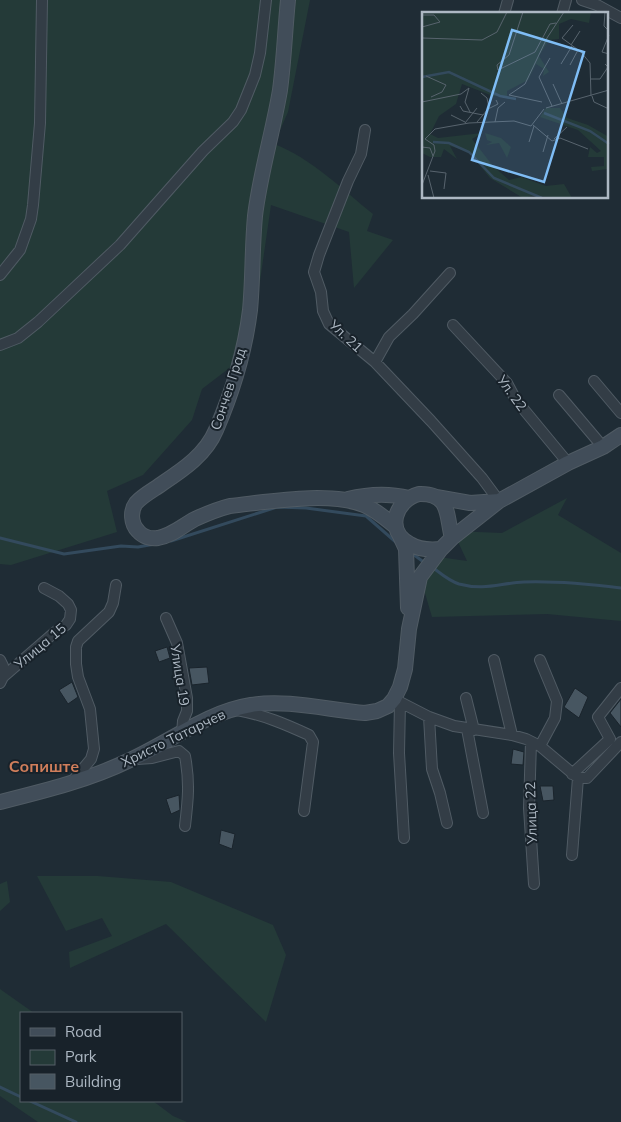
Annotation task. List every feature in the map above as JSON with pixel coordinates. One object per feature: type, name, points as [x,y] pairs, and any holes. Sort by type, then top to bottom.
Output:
[{"type":"main road","name":"Сончев Град","points":[[288,0],[280,90],[255,216],[250,311],[229,396],[215,432],[207,446],[178,473],[140,500],[132,512],[133,522],[137,530],[144,536],[156,538],[171,535],[194,520],[230,506],[313,498],[341,501]]},
{"type":"main road","points":[[397,700],[405,669],[409,629],[420,577],[441,549],[499,501],[568,463],[603,447],[621,435]]},
{"type":"main road","points":[[341,501],[374,495],[395,495],[409,498],[425,494],[470,503],[499,501]]},
{"type":"main road","points":[[436,497],[441,501],[448,513],[452,538]]},
{"type":"main road","points":[[409,498],[399,507],[396,513],[398,531],[406,549],[409,629]]},
{"type":"main road","points":[[341,501],[354,502],[379,513],[411,545],[426,550],[441,549]]},
{"type":"main road","name":"Христо Татарчев","points":[[0,802],[72,782],[131,760],[213,716],[234,709],[252,705],[276,704],[364,714],[377,711],[397,700]]},
{"type":"street","points":[[0,275],[20,250],[31,219],[40,123],[42,0]]},
{"type":"street","points":[[0,346],[18,338],[38,322],[120,245],[203,151],[233,122],[241,110],[255,75],[260,53],[266,0]]},
{"type":"street","points":[[582,0],[597,5],[621,18]]},
{"type":"street","name":"Ул. 21","points":[[365,130],[361,154],[318,255],[314,272],[321,292],[323,311],[329,324],[375,362],[482,478],[499,501]]},
{"type":"street","points":[[375,362],[388,337],[413,314],[450,272]]},
{"type":"street","name":"Ул. 22","points":[[453,325],[507,383],[516,400],[568,463]]},
{"type":"street","points":[[594,381],[621,413]]},
{"type":"street","points":[[559,395],[603,447]]},
{"type":"street","points":[[72,782],[92,759],[94,749],[90,709],[78,677],[76,647],[78,641],[109,612],[113,603],[116,585]]},
{"type":"street","name":"Улица 15","points":[[2,680],[55,632],[66,625],[70,619],[71,610],[68,604],[59,596],[44,588]]},
{"type":"street","name":"Улица 19","points":[[166,618],[177,643],[187,698],[187,711],[183,721],[182,734]]},
{"type":"street","points":[[0,660],[3,666],[2,680]]},
{"type":"street","points":[[494,660],[512,735]]},
{"type":"street","name":"Улица 22","points":[[534,884],[530,808],[536,744],[554,718],[556,701],[540,660]]},
{"type":"street","points":[[572,855],[575,776],[610,739],[598,717],[621,688]]},
{"type":"street","points":[[466,698],[483,813]]},
{"type":"street","points":[[397,700],[429,717],[471,730],[512,735],[536,744],[575,776],[587,778],[621,742]]},
{"type":"street","points":[[397,700],[404,838]]},
{"type":"street","points":[[234,709],[261,715],[309,735],[312,738],[304,811]]},
{"type":"street","points":[[429,717],[432,769],[447,823]]},
{"type":"street","points":[[131,760],[152,758],[178,751],[185,756],[189,794],[185,826]]},
{"type":"green space","points":[[0,0],[310,0],[288,112],[274,144],[301,157],[373,214],[367,231],[393,240],[354,288],[349,232],[271,205],[256,309],[240,360],[202,389],[192,420],[143,475],[107,491],[117,532],[11,565],[0,564]]},
{"type":"green space","points":[[567,498],[558,515],[621,553],[621,621],[547,614],[432,617],[422,583],[439,557],[467,561],[453,531],[502,533]]},
{"type":"green space","points":[[37,876],[98,876],[171,882],[273,925],[286,955],[266,1022],[166,924],[70,968],[69,952],[112,936],[102,918],[66,931]]},
{"type":"green space","points":[[7,881],[10,902],[0,911],[0,884]]},
{"type":"green space","points":[[0,989],[33,1012],[20,1012],[20,1102],[154,1102],[173,1116],[187,1122],[38,1122],[0,1096]]},
{"type":"building","points":[[167,647],[170,658],[159,662],[155,651]]},
{"type":"building","points":[[207,667],[209,683],[192,685],[189,668]]},
{"type":"building","points":[[72,682],[78,697],[68,704],[59,690]]},
{"type":"building","points":[[575,688],[588,697],[579,718],[564,707]]},
{"type":"building","points":[[621,699],[621,727],[610,713]]},
{"type":"building","points":[[513,749],[524,752],[523,765],[511,764]]},
{"type":"building","points":[[540,786],[553,786],[554,800],[543,801]]},
{"type":"building","points":[[179,795],[180,810],[171,814],[166,799]]},
{"type":"building","points":[[221,830],[235,834],[232,849],[219,844]]},
{"type":"waterway","points":[[171,541],[277,507],[306,508],[366,516],[398,544]]},
{"type":"waterway","points":[[0,538],[64,554],[121,546],[138,547],[155,544]]},
{"type":"waterway","points":[[410,552],[425,563]]},
{"type":"waterway","points":[[432,567],[452,581],[468,586],[485,587],[524,582],[548,582],[621,588]]},
{"type":"waterway","points":[[0,1087],[20,1097]]},
{"type":"waterway","points":[[32,1102],[76,1122]]},
{"type":"district","name":"Сопиште","points":[[44,766]]}]
